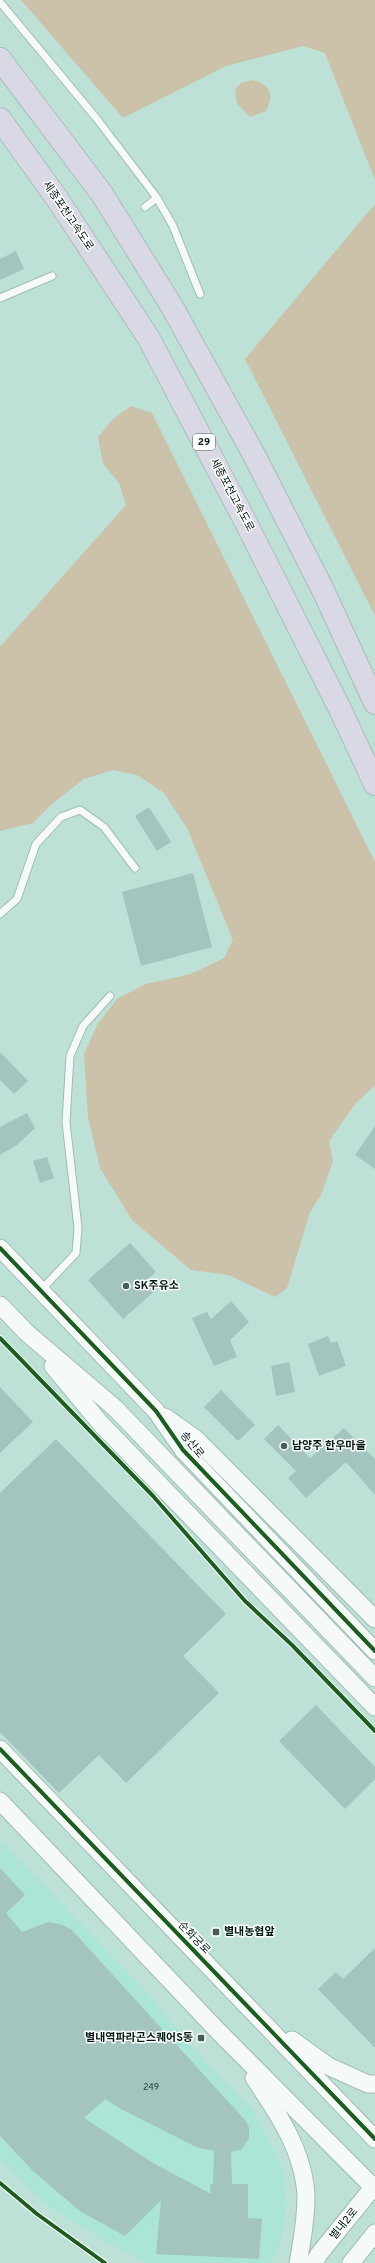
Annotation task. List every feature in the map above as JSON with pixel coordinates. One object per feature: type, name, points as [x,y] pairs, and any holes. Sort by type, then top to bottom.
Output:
[{"type":"highway","points":[[0,59],[102,194],[171,305],[254,453],[323,590],[375,703]]},
{"type":"highway","name":"세종포천고속도로","points":[[0,119],[58,200],[148,337],[242,515],[340,709],[375,784]]},
{"type":"street","name":"송산로","points":[[0,1248],[156,1411],[183,1450],[375,1651]]},
{"type":"street","points":[[0,1305],[27,1333],[101,1424],[375,1707]]},
{"type":"street","points":[[27,1333],[115,1408],[375,1678]]},
{"type":"street","points":[[156,1411],[196,1439],[375,1619]]},
{"type":"street","name":"순화궁로","points":[[0,1749],[375,2139]]},
{"type":"street","points":[[0,1801],[230,2043],[374,2187]]},
{"type":"street","points":[[256,2014],[328,2066],[368,2084],[375,2084]]},
{"type":"street","points":[[230,2043],[278,2113],[297,2154],[306,2196],[298,2263]]},
{"type":"street","name":"별내2로","points":[[314,2263],[319,2254],[374,2187]]},
{"type":"street","points":[[351,2263],[375,2233]]},
{"type":"lane","points":[[0,2],[97,119],[157,198],[173,226],[200,294]]},
{"type":"lane","points":[[145,207],[157,198]]},
{"type":"lane","points":[[0,298],[52,276]]},
{"type":"lane","points":[[0,914],[17,899],[36,844],[61,816],[80,810],[104,827],[135,868]]},
{"type":"lane","points":[[40,1290],[76,1253],[78,1228],[66,1122],[70,1056],[83,1026],[110,996]]},
{"type":"shaded area","points":[[21,0],[375,0],[375,180],[325,53],[303,46],[226,66],[123,118]]},
{"type":"shaded area","points":[[252,80],[267,88],[270,95],[270,100],[266,111],[250,117],[237,104],[235,90],[241,83]]},
{"type":"shaded area","points":[[375,204],[375,616],[245,359]]},
{"type":"shaded area","points":[[131,406],[152,413],[375,862],[375,1085],[355,1104],[329,1141],[333,1161],[321,1195],[310,1212],[287,1288],[275,1297],[229,1275],[191,1270],[132,1220],[100,1168],[88,1117],[84,1054],[97,1025],[117,999],[146,984],[191,974],[224,958],[233,940],[187,828],[164,793],[137,775],[113,770],[84,779],[53,803],[33,823],[0,831],[0,647],[126,505],[119,483],[103,464],[98,437],[113,419]]},
{"type":"shaded area","points":[[0,1840],[143,1988],[205,2062],[255,2112],[282,2166],[287,2203],[280,2244],[271,2263],[147,2263],[103,2240],[47,2205],[0,2159]]},
{"type":"building","points":[[16,251],[24,269],[0,280],[0,259]]},
{"type":"building","points":[[149,807],[171,842],[157,851],[135,816]]},
{"type":"building","points":[[193,873],[212,947],[141,966],[122,892]]},
{"type":"building","points":[[0,1052],[28,1081],[14,1094],[0,1080]]},
{"type":"building","points":[[27,1113],[35,1128],[17,1145],[0,1155],[0,1127]]},
{"type":"building","points":[[375,1126],[375,1169],[355,1155]]},
{"type":"building","points":[[47,1157],[54,1178],[40,1183],[33,1161]]},
{"type":"building","points":[[130,1243],[156,1272],[148,1279],[157,1289],[123,1319],[88,1280]]},
{"type":"building","points":[[231,1301],[249,1322],[230,1340],[237,1357],[214,1366],[192,1318],[207,1312],[211,1319]]},
{"type":"building","points":[[328,1336],[331,1343],[337,1341],[346,1366],[319,1376],[308,1344]]},
{"type":"building","points":[[289,1362],[295,1392],[276,1396],[271,1366]]},
{"type":"building","points":[[0,1387],[33,1422],[0,1453]]},
{"type":"building","points":[[221,1390],[255,1425],[238,1441],[204,1407]]},
{"type":"building","points":[[278,1425],[310,1458],[344,1428],[375,1459],[375,1495],[346,1462],[306,1498],[288,1478],[296,1471],[264,1439]]},
{"type":"building","points":[[56,1439],[226,1614],[183,1656],[219,1693],[126,1783],[99,1755],[59,1793],[0,1732],[0,1493]]},
{"type":"building","points":[[316,1705],[375,1767],[375,1779],[345,1809],[279,1741]]},
{"type":"building","points":[[0,1868],[25,1895],[6,1913],[22,1932],[48,1922],[60,1924],[71,1929],[245,2120],[249,2127],[249,2138],[242,2149],[231,2152],[232,2184],[248,2184],[248,2218],[262,2219],[259,2259],[156,2254],[161,2200],[125,2236],[80,2211],[34,2172],[0,2136]],"holes":[[[105,2099],[123,2110],[196,2147],[214,2151],[213,2184],[210,2184],[211,2194],[153,2163],[84,2118]]]},
{"type":"building","points":[[375,1948],[375,2048],[318,1989],[336,1972],[343,1979]]},
{"type":"cycle path","points":[[0,1248],[156,1411],[183,1450],[375,1651]]},
{"type":"cycle path","points":[[0,1338],[153,1496],[245,1601],[292,1645],[375,1731]]},
{"type":"cycle path","points":[[0,1749],[375,2139]]},
{"type":"cycle path","points":[[0,2183],[37,2214],[105,2263]]},
{"type":"place","name":"SK주유소","points":[[126,1286]]},
{"type":"place","name":"남양주 한우마을","points":[[284,1446]]},
{"type":"place","name":"별내농협앞","points":[[216,1932]]},
{"type":"place","name":"별내역파라곤스퀘어S동","points":[[201,2038]]}]
